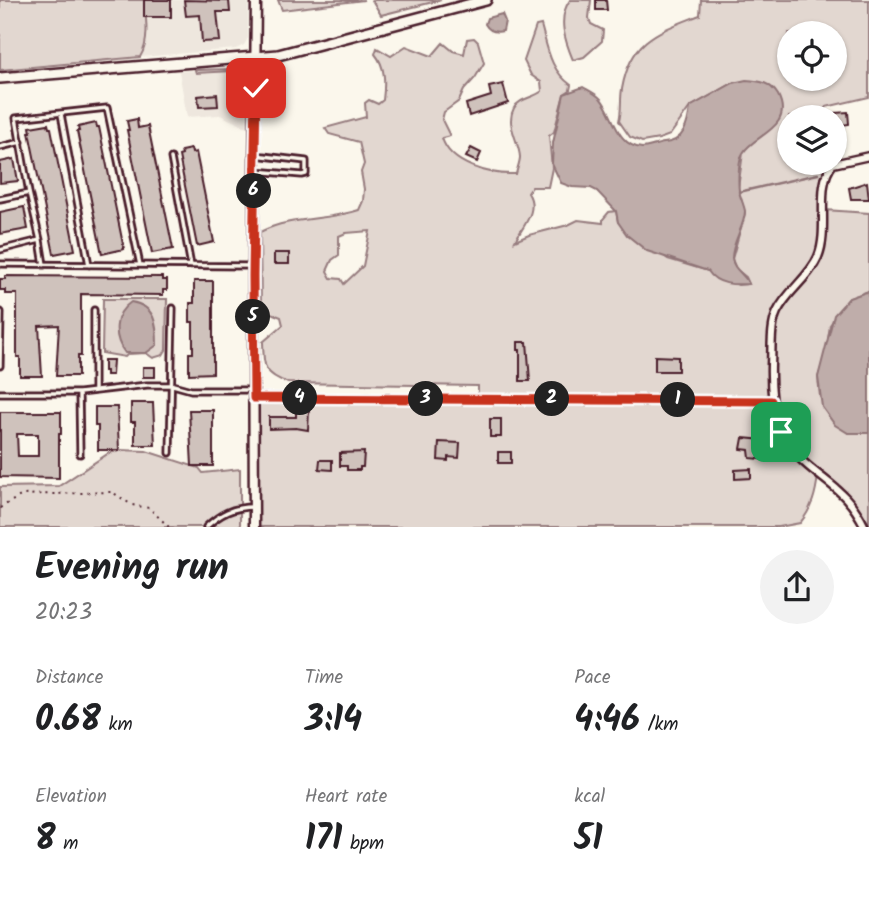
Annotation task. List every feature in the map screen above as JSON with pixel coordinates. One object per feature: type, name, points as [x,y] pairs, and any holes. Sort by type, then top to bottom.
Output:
[{"type":"main road","points":[[0,78],[287,53],[486,0]]},
{"type":"street","points":[[254,527],[256,0]]},
{"type":"street","points":[[865,527],[844,494],[807,465],[790,447],[781,432],[771,401],[772,338],[777,313],[818,257],[823,239],[825,175],[834,163],[866,157]]},
{"type":"street","points":[[254,394],[771,401]]},
{"type":"lane","points":[[44,265],[16,118],[107,108],[140,265]]},
{"type":"lane","points":[[61,114],[89,265]]},
{"type":"lane","points":[[0,148],[21,142]]},
{"type":"lane","points":[[255,155],[306,161],[307,171],[302,175],[255,170]]},
{"type":"lane","points":[[171,158],[191,266]]},
{"type":"lane","points":[[0,199],[29,193]]},
{"type":"lane","points":[[0,250],[40,240]]},
{"type":"lane","points":[[0,264],[253,266]]},
{"type":"lane","points":[[170,453],[173,309]]},
{"type":"lane","points":[[94,310],[94,391]]},
{"type":"lane","points":[[0,366],[1,312]]},
{"type":"lane","points":[[0,393],[79,393],[146,385],[173,385],[191,390],[254,394]]},
{"type":"lane","points":[[79,393],[80,454]]},
{"type":"lane","points":[[206,527],[216,517],[232,509],[253,507]]},
{"type":"path","points":[[0,508],[22,495],[112,492],[132,505],[149,508],[169,527]]},
{"type":"shaded area","points":[[0,0],[144,0],[146,29],[143,51],[140,57],[0,70]]},
{"type":"shaded area","points":[[144,0],[248,0],[248,38],[244,45],[236,49],[140,57],[145,45]]},
{"type":"shaded area","points":[[278,0],[364,0],[282,10]]},
{"type":"shaded area","points":[[372,0],[441,0],[381,15]]},
{"type":"shaded area","points":[[570,0],[591,0],[591,24],[603,30],[602,41],[584,57],[573,60],[563,22]]},
{"type":"shaded area","points":[[701,0],[869,0],[869,97],[835,105],[777,105],[777,175],[825,175],[825,210],[869,213],[869,291],[849,298],[830,325],[826,354],[818,377],[820,397],[848,433],[869,433],[869,524],[863,523],[859,515],[818,475],[813,500],[804,518],[800,523],[779,527],[254,527],[254,398],[478,398],[478,386],[288,383],[269,373],[266,368],[263,342],[283,325],[281,317],[261,309],[260,232],[284,223],[359,210],[363,201],[361,172],[364,164],[359,142],[329,134],[325,128],[366,117],[365,103],[369,100],[378,104],[383,100],[384,76],[375,54],[377,48],[391,56],[406,46],[432,56],[443,43],[453,51],[464,54],[467,39],[474,38],[478,42],[484,63],[459,101],[444,112],[442,120],[450,136],[442,138],[453,155],[472,167],[495,173],[516,174],[520,157],[512,126],[512,114],[519,102],[542,91],[541,82],[531,75],[524,61],[536,26],[541,25],[554,66],[571,85],[570,90],[564,94],[554,132],[549,136],[552,168],[548,187],[532,187],[528,193],[531,212],[515,241],[578,220],[603,223],[609,212],[616,211],[618,222],[668,259],[708,271],[738,285],[749,284],[746,277],[736,269],[732,259],[745,213],[738,188],[743,153],[733,83],[690,107],[670,135],[659,139],[642,142],[630,137],[619,121],[622,89],[632,59],[648,40],[700,15]],"holes":[[[370,231],[363,266],[344,284],[341,279],[331,278],[327,271],[332,260],[339,255],[339,236]]]},
{"type":"shaded area","points":[[502,14],[505,21],[503,31],[495,32],[488,28],[485,24],[487,18]]},
{"type":"shaded area","points":[[230,69],[244,77],[248,105],[244,104],[244,81],[233,71],[196,73],[195,70]]},
{"type":"shaded area","points":[[233,69],[241,74],[247,85],[248,128],[220,115],[187,117],[179,71]]},
{"type":"shaded area","points":[[746,80],[768,85],[778,95],[782,105],[777,105],[777,123],[748,147],[740,161],[739,191],[745,211],[732,258],[749,284],[721,282],[708,271],[647,251],[627,235],[618,222],[616,211],[597,191],[561,183],[552,164],[553,143],[564,94],[583,87],[595,94],[605,105],[626,142],[645,148],[676,139],[684,131],[690,107],[733,83]]},
{"type":"shaded area","points":[[869,291],[869,433],[848,433],[835,425],[822,407],[818,377],[834,315],[849,298]]},
{"type":"shaded area","points":[[103,299],[167,299],[166,350],[163,355],[153,358],[146,353],[128,354],[125,357],[102,353]]},
{"type":"shaded area","points":[[131,302],[145,307],[155,323],[157,345],[146,353],[125,353],[118,340],[118,319]]},
{"type":"shaded area","points":[[119,450],[146,451],[199,468],[203,473],[240,469],[240,527],[0,527],[0,487],[59,486],[109,453]]},
{"type":"building","points":[[144,0],[171,0],[171,17],[144,17]]},
{"type":"building","points":[[184,0],[229,1],[230,12],[217,12],[220,41],[202,42],[200,15],[186,16]]},
{"type":"building","points":[[596,0],[606,0],[607,10],[596,10]]},
{"type":"building","points":[[503,84],[508,103],[469,116],[466,104],[491,96],[489,87]]},
{"type":"building","points":[[217,94],[218,106],[199,107],[198,96]]},
{"type":"building","points":[[137,119],[138,128],[148,126],[173,249],[152,253],[127,130],[127,121]]},
{"type":"building","points":[[96,123],[124,249],[102,254],[77,131],[78,127]]},
{"type":"building","points":[[48,124],[75,250],[54,254],[29,132],[30,127]]},
{"type":"building","points":[[471,148],[481,153],[477,162],[466,157]]},
{"type":"building","points":[[191,149],[192,153],[196,152],[214,242],[197,246],[179,156],[182,155],[181,151]]},
{"type":"building","points":[[14,159],[18,181],[0,183],[0,162]]},
{"type":"building","points":[[867,182],[869,199],[851,199],[849,188]]},
{"type":"building","points":[[24,207],[28,229],[0,234],[0,212]]},
{"type":"building","points":[[274,253],[289,253],[289,264],[274,264]]},
{"type":"building","points":[[5,276],[162,277],[162,280],[167,280],[167,290],[163,290],[163,295],[81,294],[81,356],[78,356],[78,376],[56,376],[59,325],[39,326],[42,376],[20,376],[20,357],[17,357],[17,294],[5,294],[5,290],[0,290],[0,279],[5,279]]},
{"type":"building","points":[[194,281],[213,281],[213,373],[189,374],[189,353],[193,353],[190,303],[194,303]]},
{"type":"building","points":[[518,342],[527,342],[530,381],[520,381]]},
{"type":"building","points":[[655,356],[678,357],[678,371],[655,371]]},
{"type":"building","points":[[104,360],[113,360],[112,375],[106,375]]},
{"type":"building","points":[[143,367],[155,367],[155,377],[143,377]]},
{"type":"building","points":[[131,403],[153,403],[155,445],[135,445],[135,422],[131,422]]},
{"type":"building","points":[[95,407],[117,407],[119,450],[98,450]]},
{"type":"building","points":[[189,410],[213,410],[213,466],[192,466]]},
{"type":"building","points":[[296,410],[309,410],[308,430],[269,429],[269,417],[296,417]]},
{"type":"building","points":[[0,412],[61,412],[59,478],[0,477]],"holes":[[[17,434],[38,434],[38,456],[18,456]]]},
{"type":"building","points":[[490,419],[501,419],[501,437],[490,437]]},
{"type":"building","points":[[743,438],[763,440],[760,459],[750,458],[749,450],[741,449]]},
{"type":"building","points":[[439,442],[460,443],[459,458],[438,460]]},
{"type":"building","points":[[364,452],[363,467],[360,467],[360,470],[347,470],[347,466],[340,466],[340,453]]},
{"type":"building","points":[[498,452],[511,452],[511,463],[498,463]]},
{"type":"building","points":[[320,460],[332,460],[332,470],[319,469]]},
{"type":"building","points":[[751,469],[751,478],[735,479],[735,470]]},
{"type":"waterway","points":[[739,192],[814,175]]},
{"type":"route","points":[[256,88],[254,398],[771,401],[781,432]]}]
